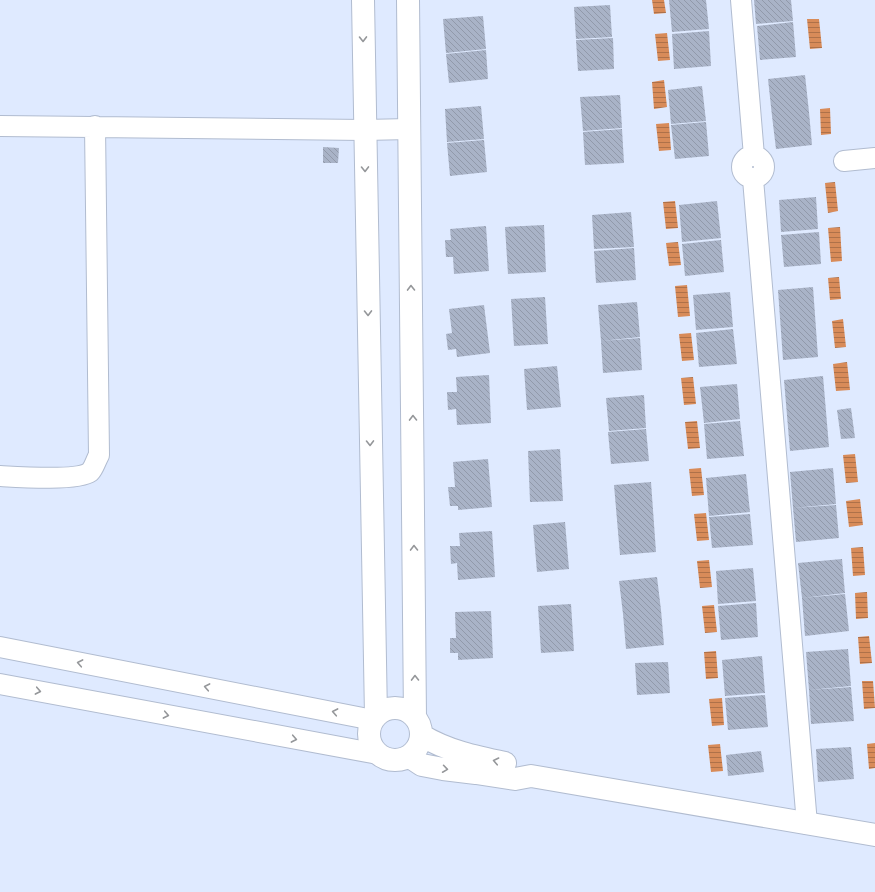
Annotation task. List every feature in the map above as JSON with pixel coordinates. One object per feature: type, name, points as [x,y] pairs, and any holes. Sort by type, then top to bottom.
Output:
[{"type":"street","points":[[362,0],[374,718]]},
{"type":"street","points":[[408,0],[418,726],[418,747],[410,756],[404,759],[391,760],[378,754],[369,740],[368,732],[370,724],[374,718],[383,710],[400,708],[408,711],[418,726],[433,742],[451,750],[517,766],[531,776]]},
{"type":"street","points":[[741,0],[754,156],[760,158],[763,162],[764,168],[763,173],[754,179],[807,824]]},
{"type":"street","points":[[0,126],[364,130],[410,129]]},
{"type":"street","points":[[0,476],[70,477],[86,474],[90,471],[98,455],[95,126]]},
{"type":"street","points":[[844,161],[875,158]]},
{"type":"street","points":[[0,647],[374,718]]},
{"type":"street","points":[[0,684],[378,754]]},
{"type":"street","points":[[410,756],[422,765],[443,769],[515,779],[531,776],[875,835]]},
{"type":"shaded area","points":[[652,0],[664,0],[666,13],[654,14]]},
{"type":"shaded area","points":[[807,19],[819,19],[822,48],[810,49]]},
{"type":"shaded area","points":[[667,33],[670,60],[658,61],[655,34]]},
{"type":"shaded area","points":[[664,80],[667,107],[654,109],[652,82]]},
{"type":"shaded area","points":[[830,108],[831,134],[821,135],[820,109]]},
{"type":"shaded area","points":[[669,123],[671,150],[659,151],[656,124]]},
{"type":"shaded area","points":[[835,182],[838,211],[828,213],[825,183]]},
{"type":"shaded area","points":[[675,201],[678,228],[666,229],[663,202]]},
{"type":"shaded area","points":[[840,227],[842,261],[831,262],[828,228]]},
{"type":"shaded area","points":[[678,242],[681,265],[669,266],[666,243]]},
{"type":"shaded area","points":[[839,277],[841,299],[830,300],[828,278]]},
{"type":"shaded area","points":[[687,285],[690,316],[678,317],[675,286]]},
{"type":"shaded area","points":[[843,319],[846,347],[835,348],[832,321]]},
{"type":"shaded area","points":[[691,333],[694,360],[682,361],[679,334]]},
{"type":"shaded area","points":[[847,362],[850,390],[836,391],[833,364]]},
{"type":"shaded area","points":[[693,377],[696,404],[684,405],[681,378]]},
{"type":"shaded area","points":[[697,421],[700,448],[688,449],[685,422]]},
{"type":"shaded area","points":[[855,454],[858,482],[846,483],[843,455]]},
{"type":"shaded area","points":[[701,468],[704,495],[692,496],[689,469]]},
{"type":"shaded area","points":[[860,499],[863,525],[849,527],[846,501]]},
{"type":"shaded area","points":[[706,513],[709,540],[697,541],[694,514]]},
{"type":"shaded area","points":[[863,547],[865,575],[853,576],[851,548]]},
{"type":"shaded area","points":[[709,560],[712,587],[700,588],[697,561]]},
{"type":"shaded area","points":[[867,592],[868,618],[856,619],[855,593]]},
{"type":"shaded area","points":[[714,605],[717,632],[705,633],[702,606]]},
{"type":"shaded area","points":[[869,636],[872,663],[860,664],[858,637]]},
{"type":"shaded area","points":[[716,651],[718,678],[706,679],[704,652]]},
{"type":"shaded area","points":[[862,681],[873,681],[875,708],[864,709]]},
{"type":"shaded area","points":[[722,698],[724,725],[712,726],[709,699]]},
{"type":"shaded area","points":[[875,743],[875,768],[869,769],[867,744]]},
{"type":"shaded area","points":[[720,744],[723,771],[711,772],[708,745]]},
{"type":"building","points":[[669,0],[706,0],[709,29],[672,32]]},
{"type":"building","points":[[754,0],[791,0],[793,21],[756,24]]},
{"type":"building","points":[[610,5],[612,37],[576,39],[574,7]]},
{"type":"building","points":[[483,16],[486,49],[446,53],[443,19]]},
{"type":"building","points":[[793,22],[796,57],[760,60],[757,26]]},
{"type":"building","points":[[709,31],[711,66],[674,69],[672,34]]},
{"type":"building","points":[[613,38],[614,69],[578,71],[576,40]]},
{"type":"building","points":[[486,50],[488,79],[449,83],[446,54]]},
{"type":"building","points":[[805,75],[809,112],[772,116],[768,79]]},
{"type":"building","points":[[702,86],[706,121],[671,124],[668,90]]},
{"type":"building","points":[[620,95],[622,128],[583,131],[580,97]]},
{"type":"building","points":[[481,106],[484,139],[447,142],[445,109]]},
{"type":"building","points":[[809,112],[812,145],[776,149],[772,116]]},
{"type":"building","points":[[706,122],[709,156],[675,159],[671,125]]},
{"type":"building","points":[[622,129],[624,163],[585,165],[583,132]]},
{"type":"building","points":[[484,140],[487,172],[450,176],[447,143]]},
{"type":"building","points":[[323,147],[339,148],[338,163],[323,163]]},
{"type":"building","points":[[816,197],[818,229],[781,232],[779,200]]},
{"type":"building","points":[[717,201],[721,238],[682,242],[679,205]]},
{"type":"building","points":[[631,212],[634,247],[594,249],[592,215]]},
{"type":"building","points":[[544,225],[546,272],[508,274],[505,227]]},
{"type":"building","points":[[486,226],[489,271],[454,274],[453,257],[446,257],[445,240],[451,240],[450,229]]},
{"type":"building","points":[[819,232],[821,264],[784,267],[781,235]]},
{"type":"building","points":[[721,240],[724,272],[685,276],[682,244]]},
{"type":"building","points":[[634,248],[636,280],[596,283],[594,251]]},
{"type":"building","points":[[813,287],[818,357],[783,360],[778,290]]},
{"type":"building","points":[[730,292],[733,327],[696,330],[693,295]]},
{"type":"building","points":[[545,297],[548,344],[514,346],[511,299]]},
{"type":"building","points":[[637,302],[640,337],[601,341],[598,305]]},
{"type":"building","points":[[484,305],[490,353],[457,357],[456,349],[448,350],[446,334],[452,333],[449,309]]},
{"type":"building","points":[[733,329],[737,364],[699,367],[696,333]]},
{"type":"building","points":[[640,338],[642,370],[603,373],[601,341]]},
{"type":"building","points":[[557,366],[561,407],[527,410],[524,369]]},
{"type":"building","points":[[489,375],[491,423],[457,425],[456,409],[448,410],[447,392],[457,392],[456,377]]},
{"type":"building","points":[[823,376],[829,447],[790,451],[784,380]]},
{"type":"building","points":[[737,384],[740,419],[704,423],[700,387]]},
{"type":"building","points":[[644,395],[646,428],[609,431],[606,398]]},
{"type":"building","points":[[851,408],[855,438],[841,439],[837,410]]},
{"type":"building","points":[[740,421],[744,456],[707,459],[704,424]]},
{"type":"building","points":[[646,429],[649,461],[611,464],[608,432]]},
{"type":"building","points":[[560,449],[563,501],[530,502],[528,451]]},
{"type":"building","points":[[488,459],[492,507],[458,510],[458,506],[450,506],[448,487],[455,487],[453,462]]},
{"type":"building","points":[[833,468],[836,504],[793,508],[790,472]]},
{"type":"building","points":[[746,474],[750,512],[709,516],[706,478]]},
{"type":"building","points":[[651,482],[656,552],[620,555],[614,485]]},
{"type":"building","points":[[836,505],[839,538],[796,542],[793,508]]},
{"type":"building","points":[[750,514],[753,545],[712,548],[709,517]]},
{"type":"building","points":[[565,522],[569,569],[537,572],[533,525]]},
{"type":"building","points":[[492,531],[495,577],[458,580],[457,563],[451,564],[450,546],[460,546],[459,533]]},
{"type":"building","points":[[842,559],[845,593],[802,598],[798,563]]},
{"type":"building","points":[[753,568],[756,601],[718,604],[716,571]]},
{"type":"building","points":[[657,577],[661,610],[623,614],[619,581]]},
{"type":"building","points":[[845,594],[849,631],[805,636],[802,598]]},
{"type":"building","points":[[756,603],[758,637],[721,640],[718,606]]},
{"type":"building","points":[[571,604],[574,651],[541,653],[538,606]]},
{"type":"building","points":[[661,610],[664,645],[626,649],[623,614]]},
{"type":"building","points":[[491,611],[493,658],[458,660],[458,653],[450,653],[450,638],[456,638],[455,612]]},
{"type":"building","points":[[848,649],[851,686],[809,690],[806,652]]},
{"type":"building","points":[[762,656],[765,693],[725,696],[722,660]]},
{"type":"building","points":[[668,662],[670,693],[637,695],[635,663]]},
{"type":"building","points":[[851,687],[854,721],[811,724],[809,690]]},
{"type":"building","points":[[765,695],[768,727],[728,730],[725,698]]},
{"type":"building","points":[[851,747],[854,779],[818,782],[816,749]]},
{"type":"building","points":[[761,751],[764,772],[728,776],[726,755]]}]
